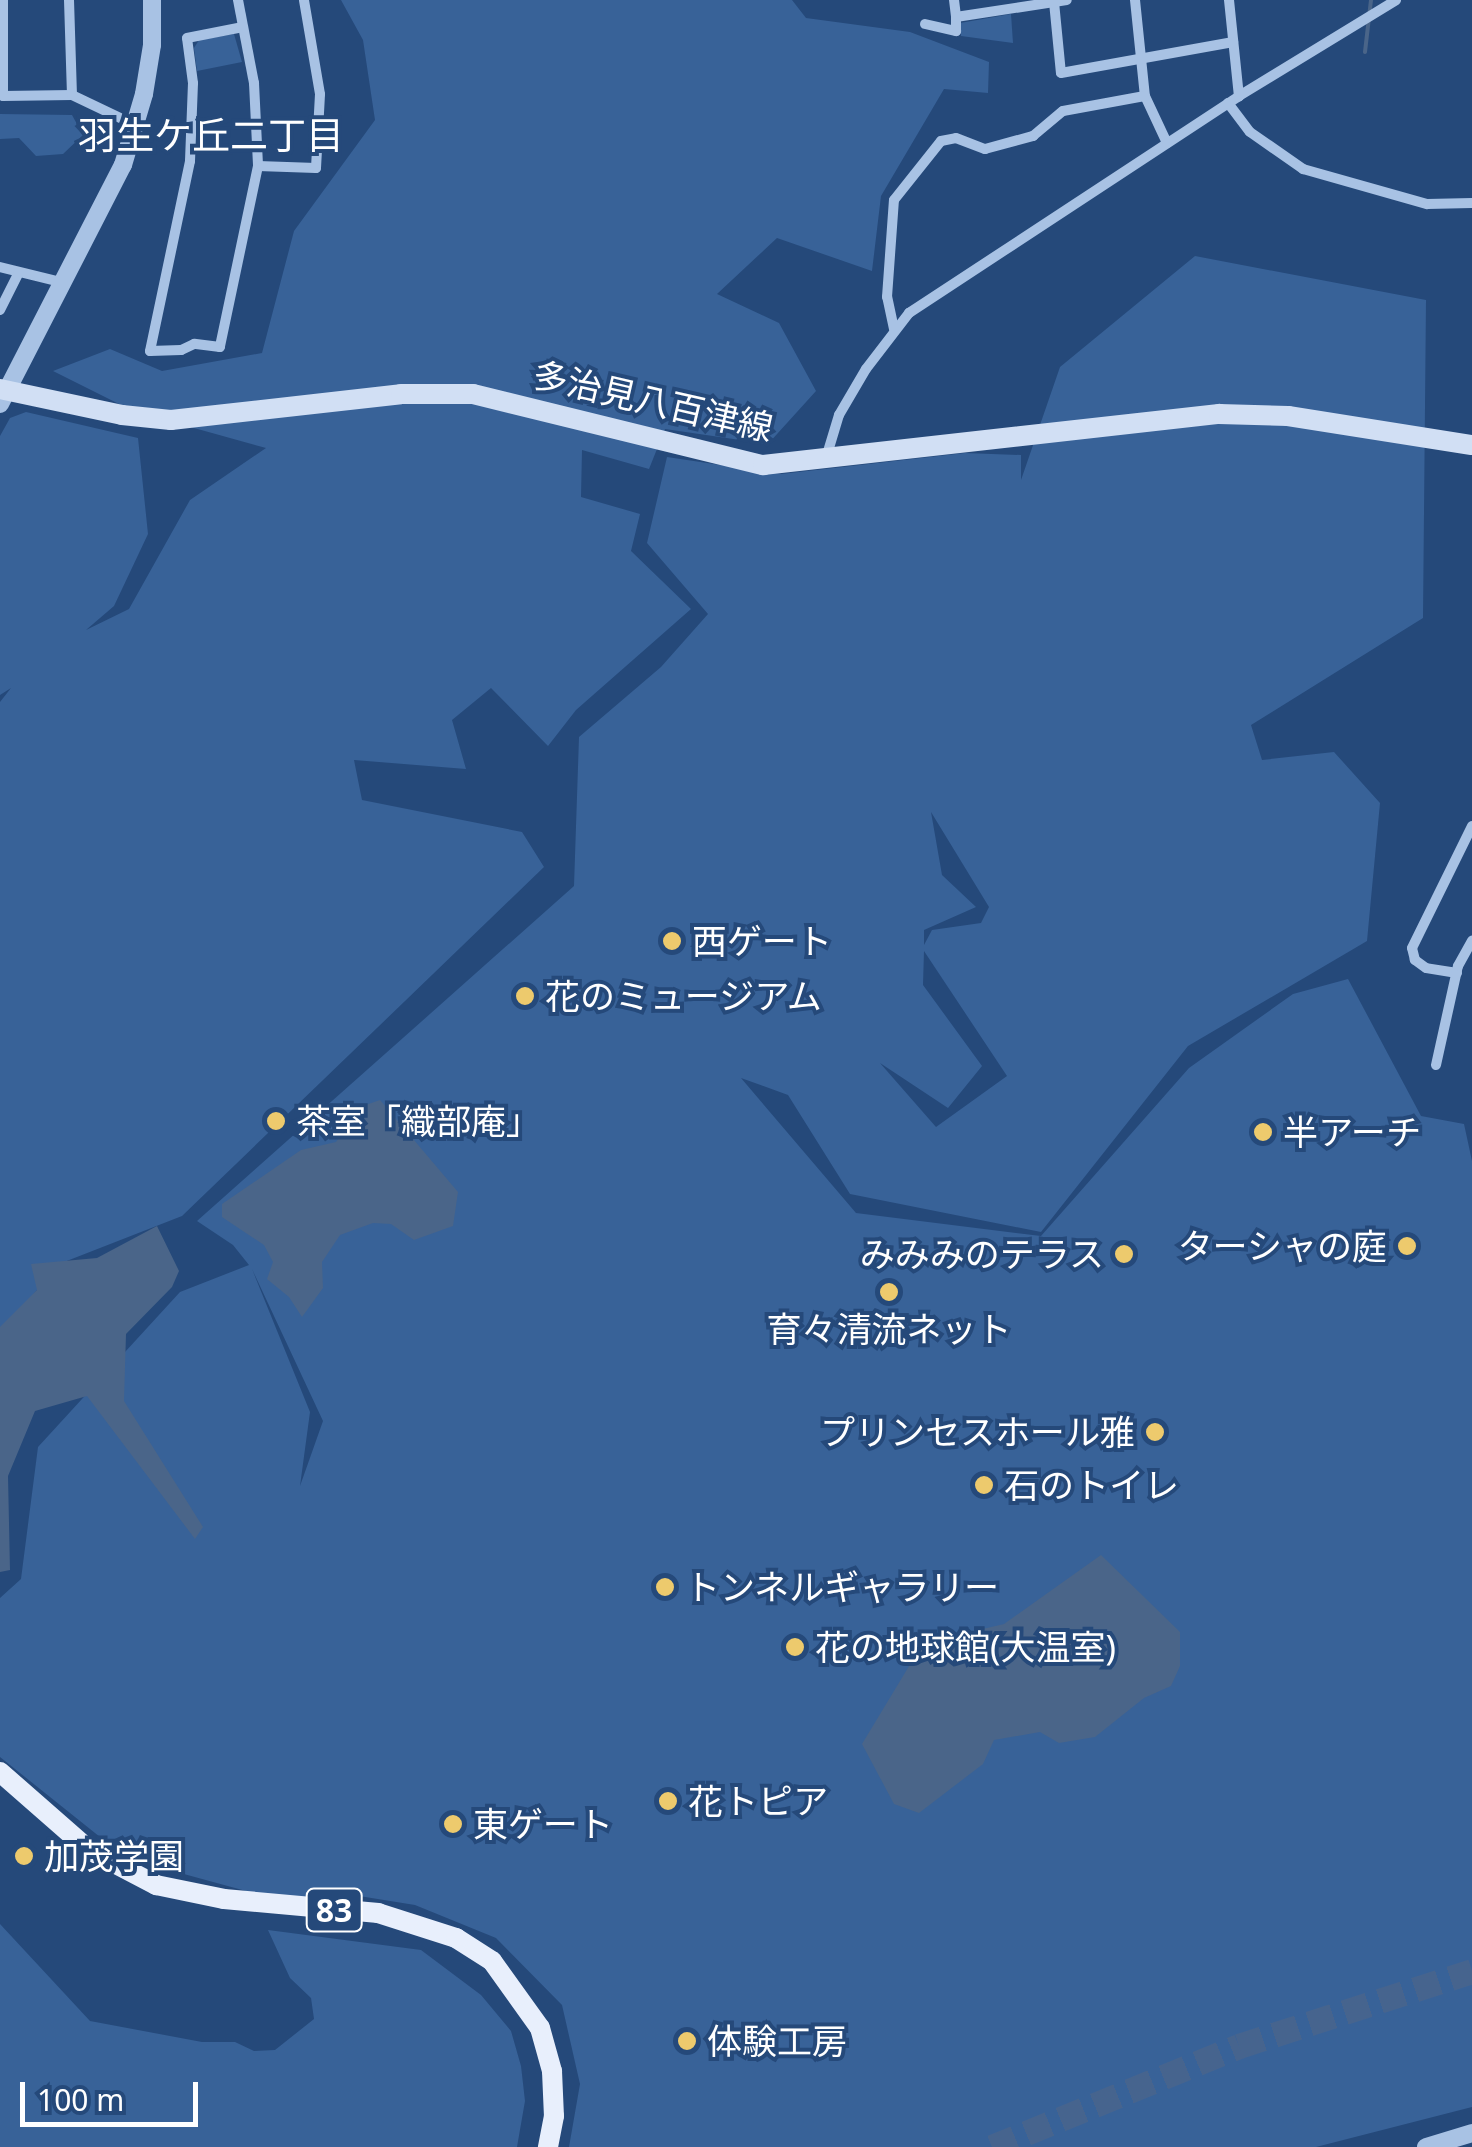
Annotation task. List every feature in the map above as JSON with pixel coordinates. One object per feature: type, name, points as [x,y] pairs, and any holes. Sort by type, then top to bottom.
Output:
[{"type":"main road","name":"多治見八百津線","points":[[3,395],[171,420],[400,394],[474,394],[764,465],[1219,414],[1288,416],[1472,444]]},
{"type":"main road","name":"83","points":[[0,1772],[89,1850],[156,1885],[224,1899],[378,1913],[456,1938],[492,1961],[540,2028],[553,2081],[554,2116],[548,2147]]},
{"type":"street","points":[[2,0],[3,96],[72,95],[137,126]]},
{"type":"street","points":[[69,0],[72,95]]},
{"type":"street","points":[[3,395],[123,164],[137,126],[152,45],[152,0]]},
{"type":"street","points":[[238,0],[254,83],[258,166],[220,347],[194,344],[181,350],[150,352],[190,161],[193,83],[186,38],[243,27]]},
{"type":"street","points":[[258,166],[316,168],[320,94],[304,0]]},
{"type":"street","points":[[925,24],[956,31],[954,0]]},
{"type":"street","points":[[956,17],[1019,2],[1067,0]]},
{"type":"street","points":[[1135,0],[1145,96],[1167,144]]},
{"type":"street","points":[[1229,0],[1239,96]]},
{"type":"street","points":[[826,459],[838,415],[894,329],[909,313],[1228,103],[1396,0]]},
{"type":"street","points":[[1054,2],[1061,72],[1233,42]]},
{"type":"street","points":[[894,329],[887,297],[894,200],[941,141],[956,138],[985,148],[1032,136],[1062,111],[1145,96]]},
{"type":"street","points":[[1228,103],[1250,132],[1303,169],[1427,204],[1472,203]]},
{"type":"street","points":[[0,267],[62,282]]},
{"type":"street","points":[[0,310],[20,272]]},
{"type":"street","points":[[1457,974],[1426,968],[1416,960],[1412,948],[1472,826]]},
{"type":"street","points":[[1436,1065],[1457,974],[1472,941]]},
{"type":"street","points":[[1426,2147],[1472,2133]]},
{"type":"shaded area","points":[[341,0],[792,0],[806,18],[910,32],[989,62],[988,93],[944,89],[881,196],[872,271],[777,238],[717,294],[779,323],[816,391],[768,444],[665,429],[649,469],[582,450],[581,497],[640,514],[631,551],[691,609],[576,710],[548,746],[491,688],[452,720],[466,769],[354,760],[362,800],[522,832],[544,867],[182,1216],[59,1264],[0,1334],[0,702],[11,688],[0,695],[0,436],[10,418],[26,412],[138,438],[148,534],[114,606],[86,630],[129,609],[190,500],[266,448],[133,411],[53,371],[110,349],[162,371],[262,353],[294,231],[375,120],[363,40]]},
{"type":"shaded area","points":[[1011,14],[1013,43],[961,36],[960,23]]},
{"type":"shaded area","points":[[234,34],[242,62],[197,71],[194,48],[199,40]]},
{"type":"shaded area","points":[[0,114],[72,115],[83,135],[63,154],[36,156],[19,138],[0,139]]},
{"type":"shaded area","points":[[1195,256],[1426,300],[1423,618],[1251,725],[1262,760],[1334,752],[1380,803],[1367,941],[1188,1046],[1041,1232],[850,1194],[788,1095],[741,1078],[856,1213],[1041,1236],[1189,1068],[1293,994],[1348,979],[1421,1116],[1464,1124],[1472,1161],[1472,2107],[1316,2147],[569,2147],[580,2084],[562,2005],[496,1938],[415,1905],[328,1891],[313,1898],[257,1894],[140,1862],[105,1841],[0,1757],[0,1598],[21,1579],[38,1447],[180,1292],[249,1265],[233,1245],[197,1221],[574,886],[579,737],[661,667],[708,614],[647,543],[667,457],[781,474],[965,453],[1021,455],[1021,480],[1060,367]],"holes":[[[931,812],[989,907],[981,923],[932,930],[924,945],[924,930],[976,907],[942,875]],[[924,951],[1007,1076],[936,1127],[880,1063],[948,1108],[982,1066],[923,985]],[[252,1269],[323,1421],[300,1486],[310,1412]]]},
{"type":"shaded area","points":[[380,1100],[458,1192],[453,1226],[414,1240],[391,1224],[373,1223],[340,1235],[322,1262],[323,1288],[302,1317],[289,1297],[267,1279],[273,1262],[264,1245],[222,1217],[222,1204],[301,1150],[336,1142],[360,1107]]},
{"type":"shaded area","points":[[157,1226],[179,1271],[172,1287],[126,1334],[124,1401],[203,1527],[195,1539],[87,1396],[35,1411],[8,1476],[10,1570],[0,1572],[0,1327],[37,1290],[31,1264],[97,1258]]},
{"type":"shaded area","points":[[1101,1555],[1180,1632],[1180,1666],[1171,1686],[1144,1698],[1095,1737],[1059,1743],[1040,1732],[994,1740],[983,1764],[919,1813],[894,1804],[862,1744],[923,1643],[1004,1624]]},
{"type":"shaded area","points":[[0,1924],[90,2021],[202,2042],[235,2042],[254,2051],[275,2050],[314,2019],[311,1998],[290,1978],[268,1930],[421,1950],[481,1995],[511,2031],[525,2101],[517,2147],[0,2147]]},
{"type":"waterway","points":[[1365,52],[1371,0]]},
{"type":"tunnel","points":[[992,2147],[1239,2046],[1472,1971]]},
{"type":"place","name":"西ゲート","points":[[672,941]]},
{"type":"place","name":"花のミュージアム","points":[[525,996]]},
{"type":"place","name":"茶室「織部庵」","points":[[276,1121]]},
{"type":"place","name":"半アーチ","points":[[1263,1132]]},
{"type":"place","name":"ターシャの庭","points":[[1407,1246]]},
{"type":"place","name":"みみみのテラス","points":[[1124,1254]]},
{"type":"place","name":"育々清流ネット","points":[[889,1292]]},
{"type":"place","name":"プリンセスホール雅","points":[[1155,1432]]},
{"type":"place","name":"石のトイレ","points":[[984,1485]]},
{"type":"place","name":"トンネルギャラリー","points":[[665,1587]]},
{"type":"place","name":"花の地球館(大温室)","points":[[795,1647]]},
{"type":"place","name":"花トピア","points":[[668,1801]]},
{"type":"place","name":"東ゲート","points":[[453,1824]]},
{"type":"place","name":"加茂学園","points":[[24,1856]]},
{"type":"place","name":"体験工房","points":[[687,2041]]},
{"type":"district","name":"羽生ケ丘二丁目","points":[[211,135]]}]
